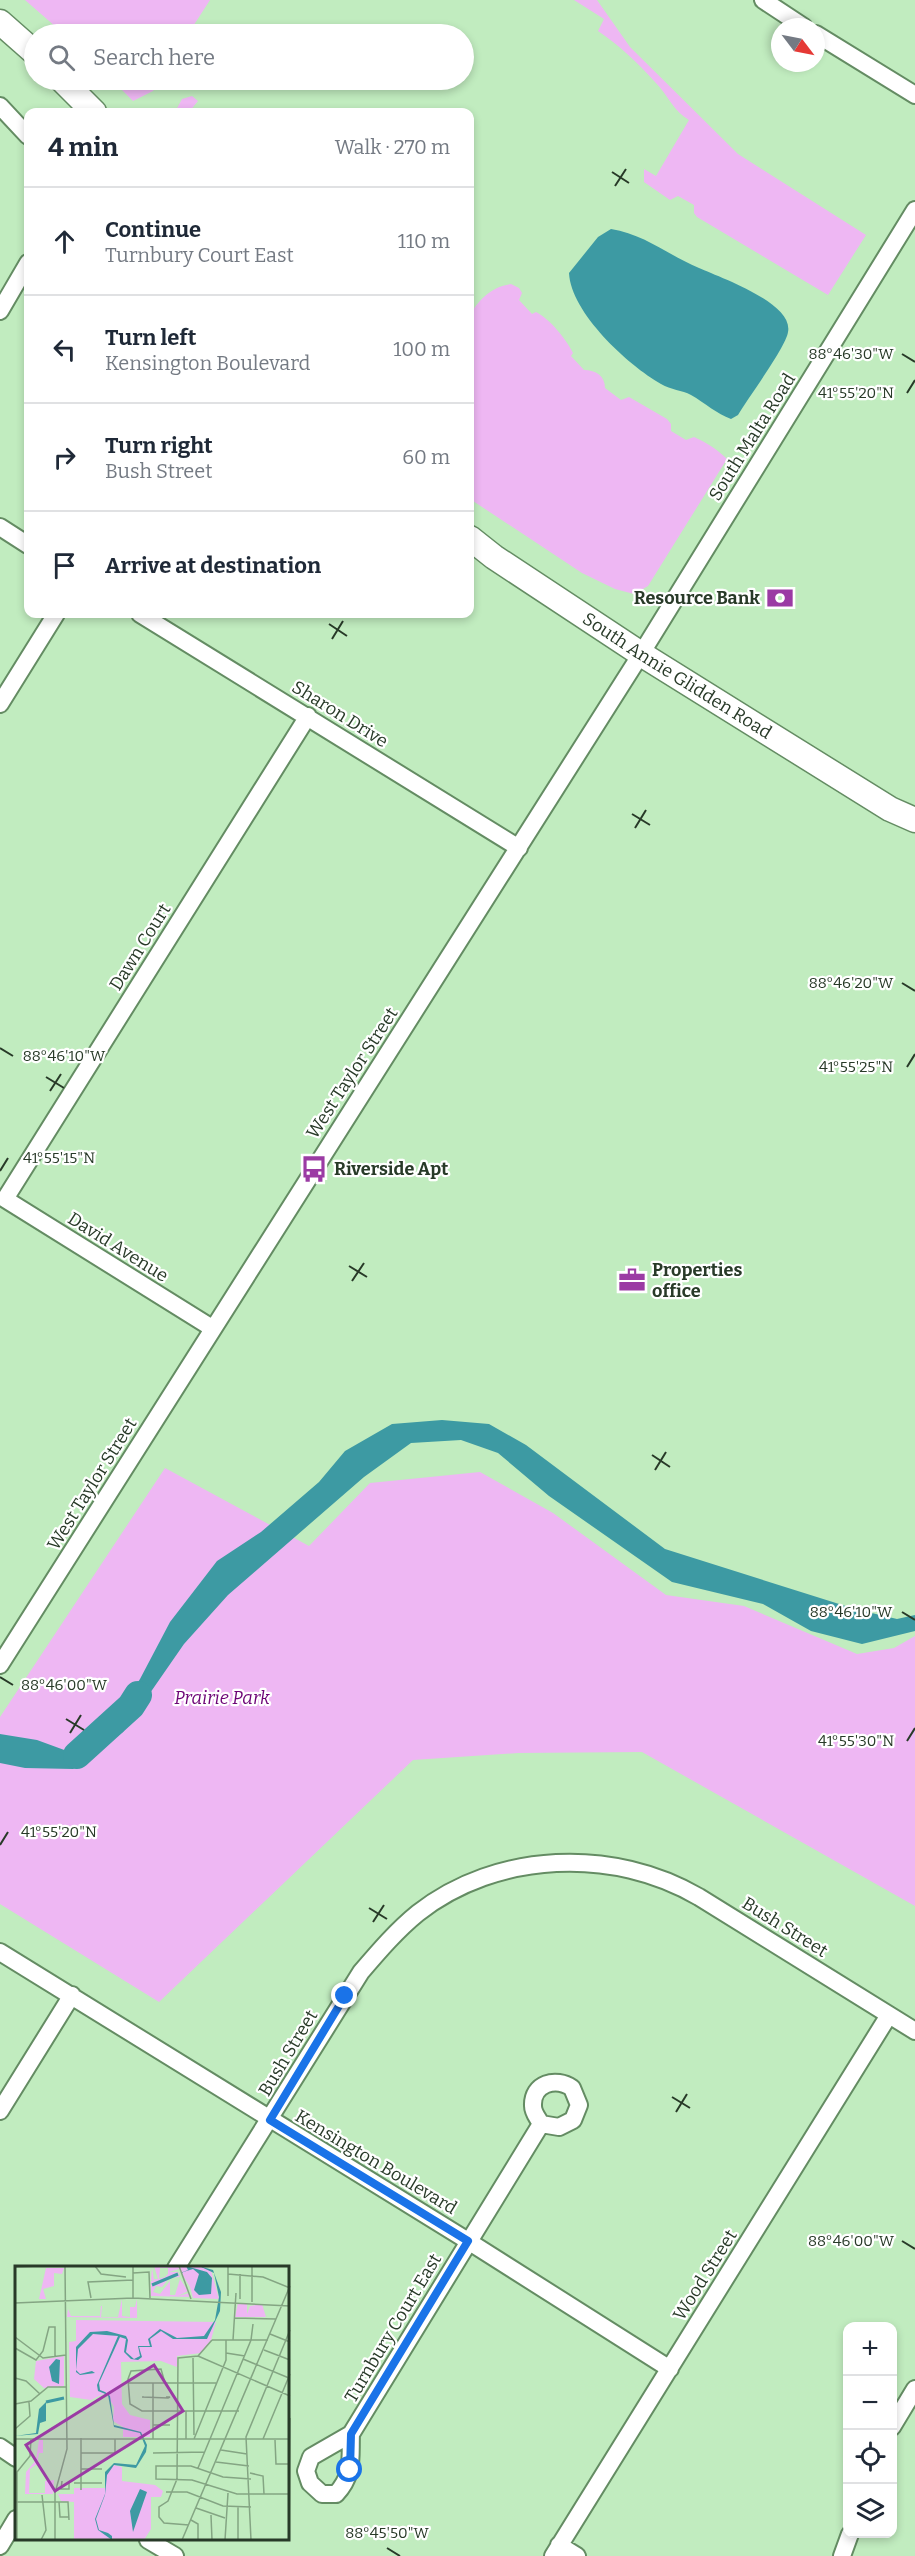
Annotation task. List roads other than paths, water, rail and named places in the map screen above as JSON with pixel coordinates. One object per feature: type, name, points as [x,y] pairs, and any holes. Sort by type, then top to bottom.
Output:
[{"type":"main road","points":[[0,22],[24,43]]},
{"type":"main road","points":[[72,90],[90,108]]},
{"type":"main road","name":"South Annie Glidden Road","points":[[474,541],[502,563],[641,654],[890,809],[915,820]]},
{"type":"main road","name":"South Annie Glidden Road","points":[[890,809],[915,832]]},
{"type":"street","points":[[764,0],[791,18]]},
{"type":"street","points":[[825,40],[915,95]]},
{"type":"street","points":[[0,106],[24,132]]},
{"type":"street","name":"South Malta Road","points":[[641,654],[915,210]]},
{"type":"street","points":[[2,302],[24,269]]},
{"type":"street","points":[[0,527],[24,542]]},
{"type":"street","points":[[0,704],[54,618]]},
{"type":"street","name":"Sharon Drive","points":[[147,618],[519,848]]},
{"type":"street","name":"West Taylor Street","points":[[0,1665],[641,654]]},
{"type":"street","name":"Dawn Court","points":[[5,1198],[308,716]]},
{"type":"street","name":"David Avenue","points":[[5,1198],[212,1328]]},
{"type":"street","name":"Bush Street","points":[[177,2266],[361,1972],[396,1933],[420,1912],[476,1881],[546,1863],[573,1862],[632,1869],[674,1884],[915,2031]]},
{"type":"street","name":"Kensington Boulevard","points":[[0,1952],[468,2241],[670,2369]]},
{"type":"street","points":[[0,2111],[72,1995]]},
{"type":"street","name":"Wood Street","points":[[556,2551],[889,2015]]},
{"type":"street","name":"Turnbury Court East","points":[[351,2434],[541,2124]]},
{"type":"street","points":[[897,2419],[915,2388]]},
{"type":"street","points":[[0,2447],[15,2456]]},
{"type":"street","points":[[0,2546],[15,2521]]},
{"type":"street","points":[[842,2556],[849,2538]]},
{"type":"street","points":[[150,2541],[175,2556]]},
{"type":"street","points":[[556,2551],[577,2556]]},
{"type":"water","points":[[611,229],[634,235],[688,263],[753,292],[768,301],[787,321],[788,332],[781,349],[738,415],[731,419],[691,395],[661,384],[618,351],[590,321],[572,288],[569,273],[598,237]]},
{"type":"water","points":[[442,1420],[489,1424],[526,1445],[665,1549],[855,1609],[897,1619],[915,1615],[915,1631],[862,1644],[811,1631],[763,1604],[672,1582],[549,1496],[498,1453],[461,1440],[411,1443],[364,1477],[228,1595],[184,1644],[123,1732],[73,1769],[25,1768],[0,1763],[0,1734],[37,1740],[67,1751],[110,1727],[140,1679],[170,1622],[217,1561],[261,1532],[319,1482],[345,1451],[392,1424]]},
{"type":"waterway","points":[[77,1755],[131,1706],[138,1695]]},
{"type":"place","name":"Resource Bank","points":[[780,598]]},
{"type":"place","name":"Riverside Apt","points":[[314,1169]]},
{"type":"place","name":"Properties office","points":[[632,1280]]},
{"type":"park label","name":"Prairie Park","points":[[222,1698]]}]
